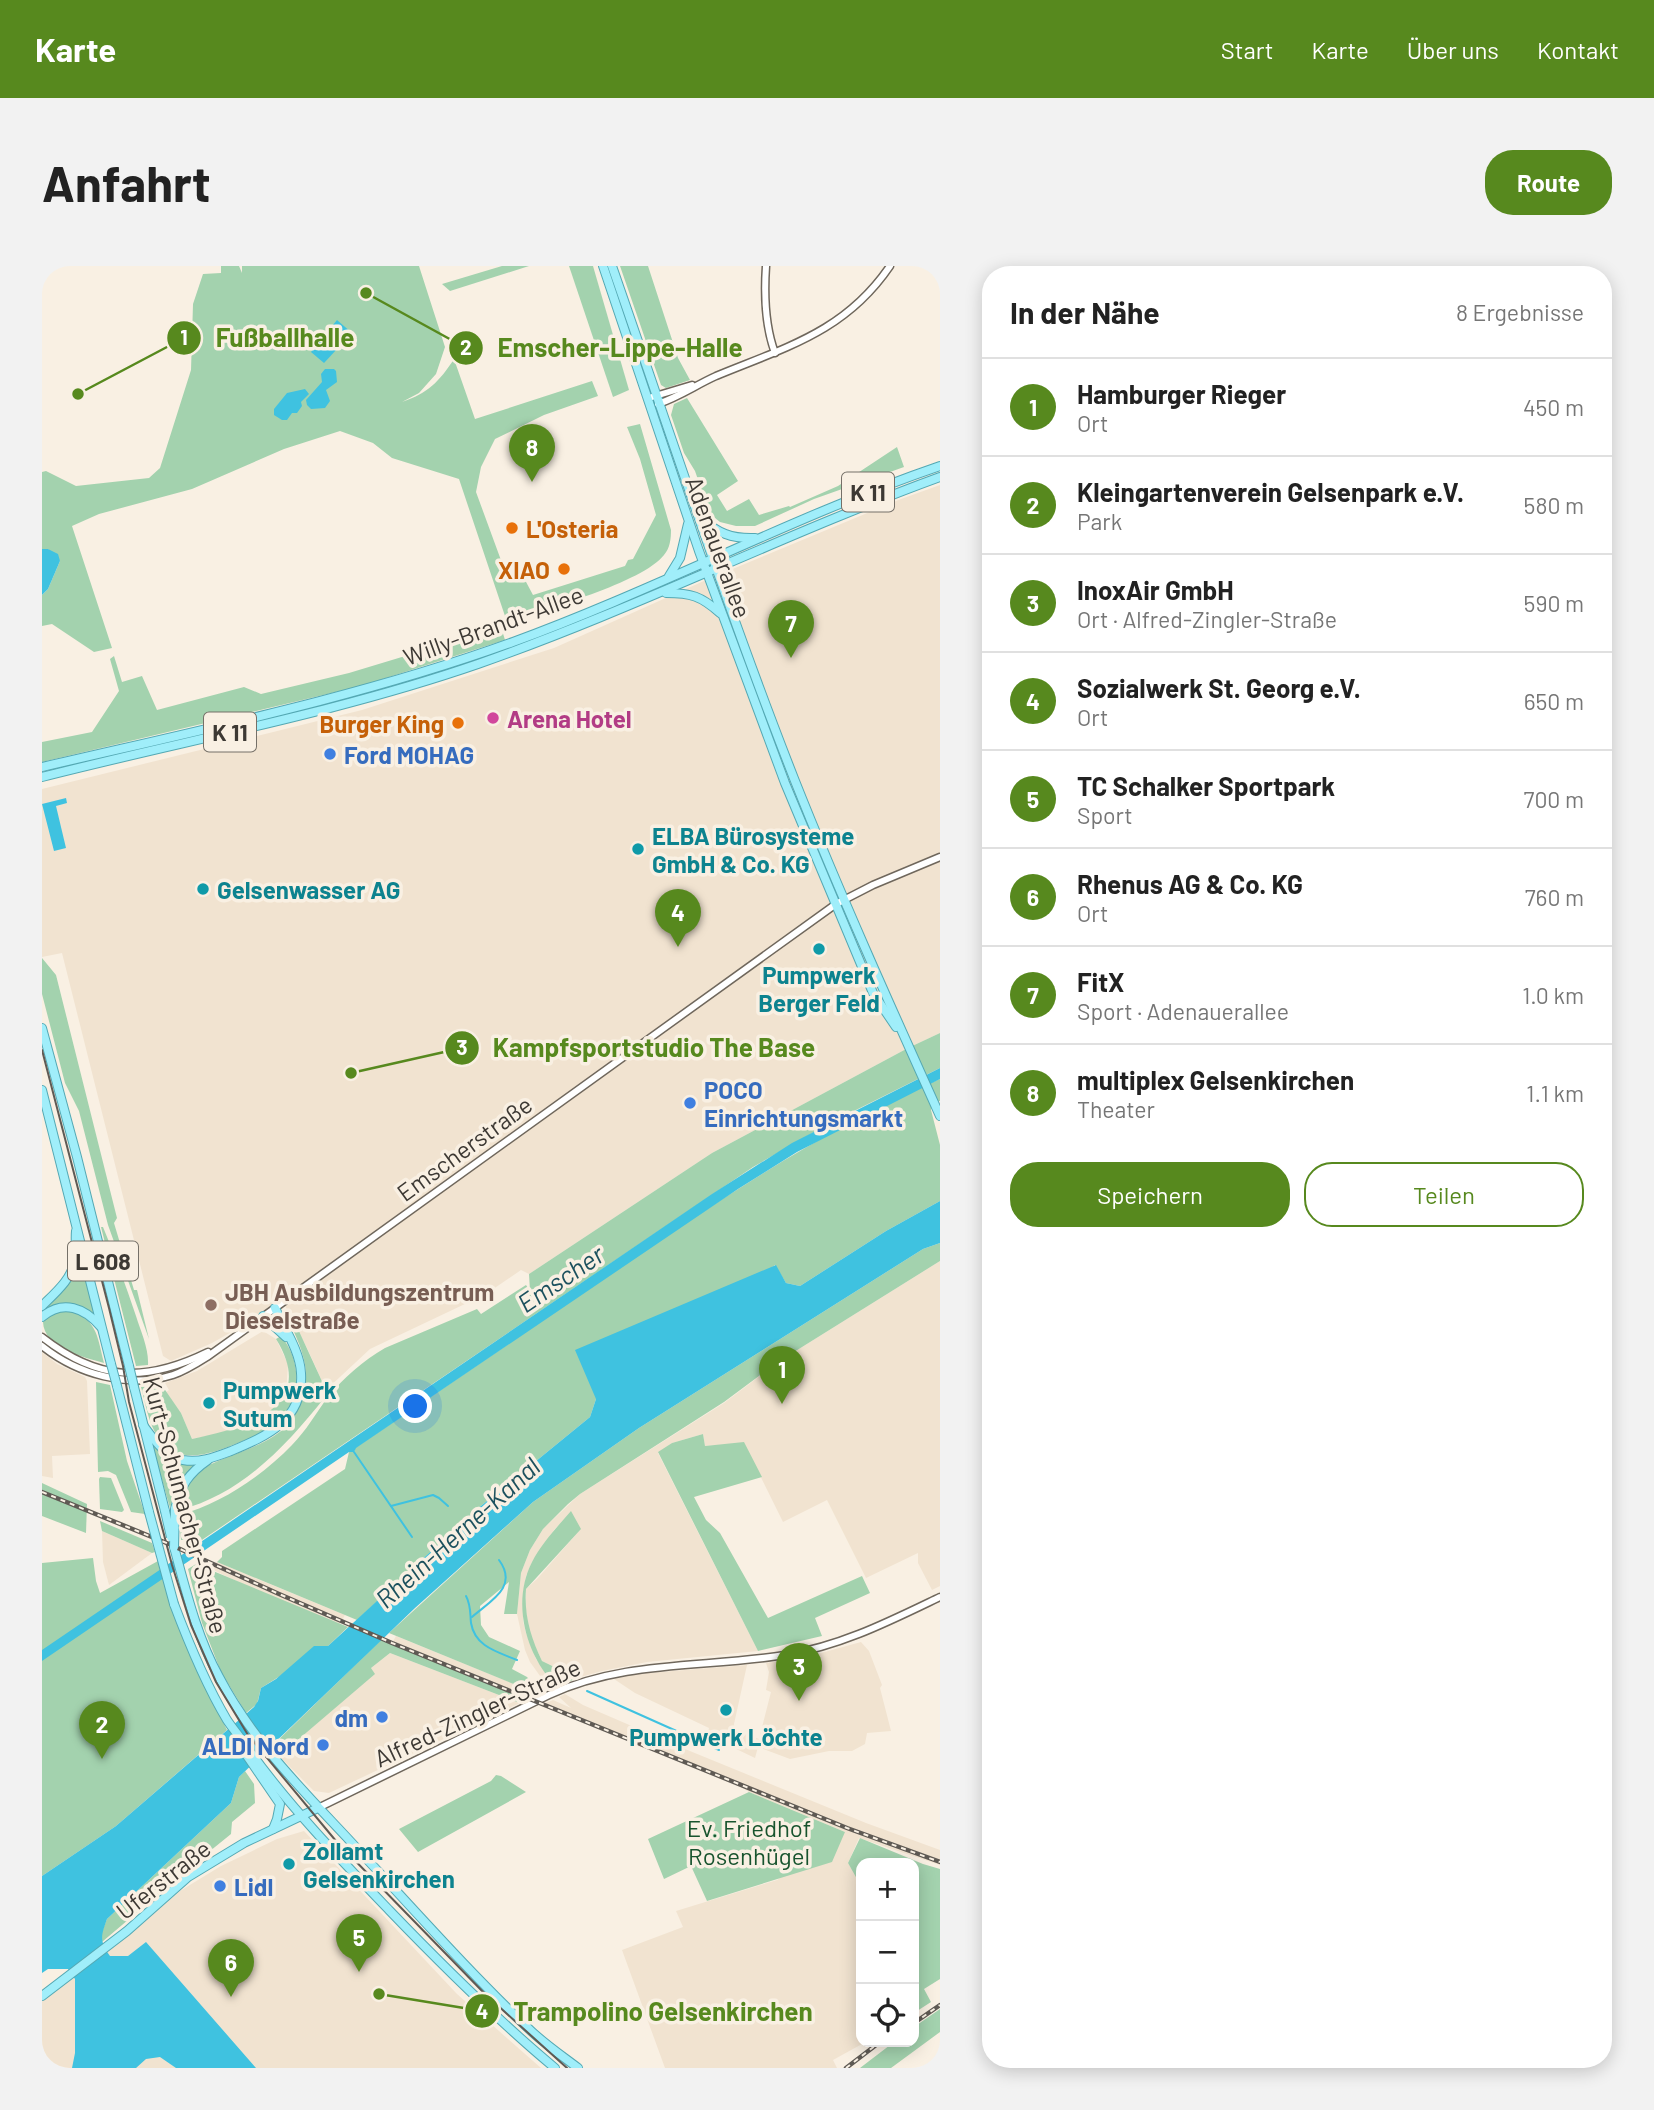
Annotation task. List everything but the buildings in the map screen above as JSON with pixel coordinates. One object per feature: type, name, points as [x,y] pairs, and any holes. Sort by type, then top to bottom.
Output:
[{"type":"main road","name":"Adenauerallee","points":[[603,266],[699,517],[840,902]]},
{"type":"main road","name":"Adenauerallee","points":[[612,266],[703,563],[781,772],[940,1116]]},
{"type":"main road","name":"Willy-Brandt-Allee","points":[[42,767],[408,676],[547,629],[876,489],[940,466]]},
{"type":"main road","name":"Willy-Brandt-Allee","points":[[42,777],[337,706],[438,677],[546,640],[867,504],[940,477]]},
{"type":"main road","points":[[699,517],[715,531],[726,536],[758,538]]},
{"type":"main road","points":[[668,578],[680,558],[689,521]]},
{"type":"main road","points":[[659,593],[687,593],[708,602],[722,614]]},
{"type":"main road","name":"Kurt-Schumacher-Straße","points":[[42,1028],[69,1124],[187,1596],[218,1676],[254,1735],[318,1808],[530,2030],[578,2068]]},
{"type":"main road","name":"Kurt-Schumacher-Straße","points":[[42,1090],[174,1604],[196,1659],[229,1723],[258,1768],[340,1858],[452,1975],[526,2045],[555,2068]]},
{"type":"main road","name":"L 608","points":[[42,1306],[64,1284],[71,1272],[76,1258],[77,1225]]},
{"type":"main road","name":"L 608","points":[[42,1317],[58,1307],[72,1307],[86,1312],[103,1329]]},
{"type":"main road","name":"L 608","points":[[144,1425],[158,1445],[172,1456],[198,1461],[265,1437],[280,1426],[291,1413],[298,1397],[301,1373],[298,1356],[275,1308]]},
{"type":"main road","name":"L 608","points":[[263,1316],[290,1341]]},
{"type":"main road","name":"L 608","points":[[174,1547],[178,1496],[186,1479],[211,1458]]},
{"type":"main road","points":[[258,1768],[280,1804],[273,1829]]},
{"type":"main road","name":"Uferstraße","points":[[42,1996],[109,1946],[188,1877],[216,1859],[318,1808]]},
{"type":"street","points":[[766,266],[767,316],[770,342],[775,353]]},
{"type":"street","points":[[654,401],[811,337],[838,320],[865,297],[890,266]]},
{"type":"street","name":"Emscherstraße","points":[[94,1370],[160,1371],[181,1365],[226,1343],[840,902],[940,857]]},
{"type":"street","points":[[42,1337],[94,1370]]},
{"type":"street","points":[[42,1346],[69,1363],[94,1370]]},
{"type":"street","name":"Alfred-Zingler-Straße","points":[[318,1808],[574,1684],[628,1670],[753,1659],[806,1651],[856,1636],[940,1597]]},
{"type":"shaded area","points":[[940,485],[940,1033],[712,1153],[529,1274],[521,1270],[486,1294],[370,1349],[326,1390],[281,1298],[242,1326],[212,1343],[171,1361],[163,1356],[62,953],[42,957],[42,789],[362,710],[554,648],[706,580]]},
{"type":"shaded area","points":[[940,1261],[940,1586],[932,1590],[918,1563],[918,1553],[866,1578],[827,1500],[783,1522],[744,1443],[705,1446],[703,1434],[672,1443],[658,1453],[758,1651],[647,1662],[577,1678],[542,1661],[530,1635],[526,1589],[580,1530],[571,1512],[554,1530],[532,1562],[523,1593],[526,1633],[536,1659],[554,1684],[548,1687],[530,1662],[517,1614],[521,1573],[530,1550],[543,1529],[580,1494],[724,1403],[778,1362]]},
{"type":"shaded area","points":[[263,1331],[276,1339],[288,1364],[286,1393],[268,1414],[218,1434],[192,1439],[181,1413],[166,1392],[169,1390],[165,1383],[197,1371]]},
{"type":"shaded area","points":[[42,1352],[57,1364],[85,1377],[87,1381],[90,1454],[52,1456],[53,1478],[42,1476]]},
{"type":"shaded area","points":[[102,1531],[152,1553],[109,1585],[103,1562]]},
{"type":"shaded area","points":[[217,1562],[345,1615],[340,1624],[262,1593],[209,1568]]},
{"type":"shaded area","points":[[396,1636],[534,1692],[522,1697],[391,1645]]},
{"type":"shaded area","points":[[861,1642],[869,1651],[882,1685],[880,1688],[891,1731],[867,1733],[865,1744],[852,1751],[829,1751],[790,1759],[758,1747],[755,1758],[707,1735],[709,1728],[635,1693],[614,1679],[636,1674],[747,1665],[734,1724],[735,1731],[759,1739],[771,1692],[766,1690],[769,1672],[766,1663],[810,1656]]},
{"type":"shaded area","points":[[390,1653],[520,1703],[329,1793],[314,1791],[279,1756],[374,1674],[371,1668]]},
{"type":"shaded area","points":[[565,1694],[583,1705],[685,1749],[866,1823],[940,1850],[940,1865],[859,1838],[848,1863],[856,1876],[857,2047],[833,2060],[837,2068],[665,2068],[622,1950],[683,1927],[676,1911],[777,1880],[845,1832],[738,1785],[541,1705],[553,1700],[571,1708],[559,1697]]},
{"type":"shaded area","points":[[304,1831],[457,1994],[541,2068],[42,2068],[42,2000],[137,1928],[180,1891],[221,1866],[277,1839]]},
{"type":"green space","points":[[221,266],[239,266],[242,273],[242,266],[419,266],[445,347],[436,374],[419,393],[402,402],[419,395],[432,386],[454,359],[475,419],[592,381],[598,396],[544,415],[495,439],[481,467],[476,492],[509,582],[525,580],[533,595],[625,566],[628,560],[633,559],[656,515],[640,459],[627,427],[640,424],[671,530],[666,552],[635,576],[567,603],[507,622],[459,479],[392,458],[373,443],[340,431],[284,449],[192,489],[99,514],[72,526],[112,648],[94,652],[52,624],[42,626],[42,595],[48,589],[60,561],[48,549],[42,549],[42,472],[46,471],[76,486],[149,478],[160,468],[191,370],[193,304],[203,274],[221,273]]},
{"type":"green space","points":[[502,266],[529,266],[450,291],[442,284]]},
{"type":"green space","points":[[569,266],[593,266],[629,390],[613,397]]},
{"type":"green space","points":[[620,266],[648,266],[678,358],[690,380],[666,388],[661,385]]},
{"type":"green space","points":[[687,398],[738,481],[717,495],[727,511],[749,499],[759,515],[790,507],[838,486],[897,447],[904,467],[814,499],[755,526],[736,526],[720,522],[710,514],[671,415],[674,404]]},
{"type":"green space","points":[[501,627],[505,640],[361,686],[42,762],[42,742],[92,732],[119,691],[110,659],[114,656],[122,682],[142,676],[157,710],[244,687],[261,694],[349,673]]},
{"type":"green space","points":[[42,958],[56,975],[117,1218],[114,1223],[134,1290],[137,1290],[149,1339],[108,1225],[79,1111],[65,1083],[42,994]]},
{"type":"green space","points":[[940,1033],[940,1068],[830,1123],[753,1167],[193,1546],[190,1539],[181,1540],[179,1515],[225,1496],[268,1467],[297,1440],[341,1383],[377,1353],[477,1309],[481,1314],[526,1285],[530,1291],[529,1274],[712,1153]]},
{"type":"green space","points":[[940,1079],[940,1101],[932,1102],[931,1110],[940,1145],[940,1201],[886,1231],[800,1286],[786,1283],[775,1265],[596,1399],[590,1417],[476,1510],[357,1620],[217,1562],[222,1557],[222,1551],[345,1469],[349,1452],[354,1452],[355,1448],[690,1220],[812,1144]]},
{"type":"green space","points":[[101,1227],[132,1305],[146,1347],[148,1365],[136,1366]]},
{"type":"green space","points":[[940,1243],[940,1261],[778,1362],[724,1402],[580,1494],[543,1529],[530,1550],[521,1573],[517,1614],[504,1614],[509,1582],[480,1606],[481,1625],[489,1637],[520,1651],[512,1669],[527,1677],[541,1693],[389,1633],[533,1502],[639,1428],[923,1249]]},
{"type":"green space","points":[[79,1250],[96,1316],[69,1303],[55,1305],[42,1312],[70,1281]]},
{"type":"green space","points":[[65,1310],[90,1322],[97,1336],[104,1363],[66,1350],[50,1339],[43,1322],[53,1314]]},
{"type":"green space","points":[[292,1316],[326,1390],[325,1397],[295,1433],[261,1466],[223,1493],[179,1510],[186,1490],[203,1470],[274,1436],[283,1430],[296,1412],[304,1392],[306,1370],[288,1319]]},
{"type":"green space","points":[[281,1336],[294,1360],[296,1386],[293,1398],[279,1421],[257,1436],[199,1455],[179,1454],[162,1442],[151,1423],[141,1387],[161,1384],[181,1413],[192,1439],[234,1428],[270,1411],[282,1398],[288,1382],[287,1363],[276,1339]]},
{"type":"green space","points":[[96,1382],[110,1385],[127,1461],[145,1514],[131,1512],[116,1475],[108,1471],[98,1472]]},
{"type":"green space","points":[[703,1434],[705,1446],[744,1442],[762,1477],[694,1497],[706,1520],[720,1533],[768,1618],[862,1576],[870,1593],[815,1618],[822,1636],[758,1651],[658,1452],[672,1443]]},
{"type":"green space","points":[[152,1445],[167,1457],[195,1464],[177,1485],[170,1508]]},
{"type":"green space","points":[[100,1477],[111,1478],[124,1510],[122,1512],[100,1509]]},
{"type":"green space","points":[[42,1483],[87,1504],[86,1533],[42,1516]]},
{"type":"green space","points":[[571,1511],[581,1529],[526,1589],[529,1626],[542,1661],[577,1678],[557,1687],[537,1660],[530,1645],[525,1628],[523,1594],[526,1578],[536,1555]]},
{"type":"green space","points":[[100,1521],[152,1543],[155,1552],[102,1531]]},
{"type":"green space","points":[[93,1558],[100,1593],[158,1561],[195,1666],[227,1730],[116,1826],[42,1876],[42,1563]]},
{"type":"green space","points":[[196,1564],[348,1627],[328,1646],[261,1688],[257,1704],[246,1713],[221,1672],[202,1623],[188,1569]]},
{"type":"green space","points":[[381,1640],[527,1699],[520,1703],[390,1653],[371,1668],[375,1674],[279,1756],[271,1747]]},
{"type":"green space","points":[[245,1771],[254,1784],[255,1803],[232,1822],[231,1834],[102,1942],[101,1934],[107,1919],[231,1803],[239,1777]]},
{"type":"green space","points":[[496,1775],[526,1792],[418,1852],[399,1829],[491,1781]]},
{"type":"green space","name":"Ev. Friedhof Rosenhügel","points":[[749,1792],[845,1832],[832,1862],[707,1901],[691,1866],[664,1879],[648,1839]]},
{"type":"green space","points":[[860,1838],[908,1858],[856,1858],[856,1877],[848,1863]]},
{"type":"green space","points":[[919,1862],[940,1869],[940,1979],[924,1989],[931,2002],[919,2010]]},
{"type":"green space","points":[[940,2009],[940,2032],[891,2068],[860,2068],[887,2047],[919,2047],[919,2024]]},
{"type":"water","points":[[337,320],[352,333],[324,363],[311,352]]},
{"type":"water","points":[[325,369],[336,371],[337,382],[326,390],[330,401],[325,408],[311,409],[306,400],[322,382],[321,374]]},
{"type":"water","points":[[305,389],[309,394],[301,402],[302,406],[297,413],[292,413],[287,420],[274,415],[274,409],[287,393]]},
{"type":"water","points":[[42,549],[58,554],[60,561],[48,589],[42,595]]},
{"type":"water","points":[[66,798],[67,803],[56,806],[66,848],[54,851],[42,804]]},
{"type":"water","points":[[940,1068],[940,1079],[797,1152],[738,1189],[356,1448],[354,1452],[349,1452],[42,1661],[42,1650],[712,1194],[792,1143]]},
{"type":"water","name":"Rhein-Herne-Kanal","points":[[940,1201],[940,1243],[923,1249],[639,1428],[533,1502],[415,1608],[239,1777],[231,1803],[107,1919],[102,1938],[110,1956],[128,1956],[146,1942],[256,2068],[176,2068],[160,2057],[146,2059],[136,2068],[72,2068],[75,2053],[75,1979],[68,1969],[48,1969],[42,1973],[42,1876],[116,1826],[254,1707],[261,1688],[276,1679],[314,1646],[328,1646],[476,1510],[590,1417],[596,1399],[575,1350],[776,1265],[786,1283],[800,1286],[886,1231]]},
{"type":"waterway","name":"Rhein-Herne-Kanal","points":[[354,1452],[412,1537]]},
{"type":"waterway","name":"Rhein-Herne-Kanal","points":[[391,1506],[433,1495],[448,1506]]},
{"type":"waterway","points":[[472,1617],[494,1599],[504,1586],[506,1578],[499,1560]]},
{"type":"waterway","points":[[466,1596],[477,1638],[488,1648],[517,1660]]},
{"type":"waterway","points":[[587,1691],[719,1750]]},
{"type":"tram line","points":[[42,1050],[172,1565],[191,1625],[216,1682],[248,1735],[336,1841],[485,1994],[567,2068]]},
{"type":"railway","points":[[42,1492],[169,1544],[392,1643],[847,1828],[940,1862]]},
{"type":"railway","points":[[919,2020],[940,2005]]},
{"type":"railway","points":[[846,2068],[873,2047]]},
{"type":"place","name":"Emscher-Lippe-Halle","points":[[366,293]]},
{"type":"place","name":"Fußballhalle","points":[[78,394]]},
{"type":"place","name":"multiplex Gelsenkirchen","points":[[532,482]]},
{"type":"place","name":"L'Osteria","points":[[512,528]]},
{"type":"place","name":"XIAO","points":[[564,569]]},
{"type":"place","name":"FitX","points":[[791,658]]},
{"type":"place","name":"Arena Hotel","points":[[493,718]]},
{"type":"place","name":"Burger King","points":[[458,723]]},
{"type":"place","name":"Ford MOHAG","points":[[330,754]]},
{"type":"place","name":"ELBA Bürosysteme GmbH & Co. KG","points":[[638,849]]},
{"type":"place","name":"Gelsenwasser AG","points":[[203,889]]},
{"type":"place","name":"Sozialwerk St. Georg e.V.","points":[[678,947]]},
{"type":"place","name":"Pumpwerk Berger Feld","points":[[819,949]]},
{"type":"place","name":"Kampfsportstudio The Base","points":[[351,1073]]},
{"type":"place","name":"POCO Einrichtungsmarkt","points":[[690,1103]]},
{"type":"place","name":"JBH Ausbildungszentrum Dieselstraße","points":[[211,1305]]},
{"type":"place","name":"Pumpwerk Sutum","points":[[209,1403]]},
{"type":"place","name":"Hamburger Rieger","points":[[782,1404]]},
{"type":"place","name":"InoxAir GmbH","points":[[799,1701]]},
{"type":"place","name":"Pumpwerk Löchte","points":[[726,1710]]},
{"type":"place","name":"dm","points":[[382,1717]]},
{"type":"place","name":"ALDI Nord","points":[[323,1745]]},
{"type":"place","name":"Kleingartenverein Gelsenpark e.V.","points":[[102,1759]]},
{"type":"place","name":"Zollamt Gelsenkirchen","points":[[289,1864]]},
{"type":"place","name":"Lidl","points":[[220,1886]]},
{"type":"place","name":"TC Schalker Sportpark","points":[[359,1972]]},
{"type":"place","name":"Trampolino Gelsenkirchen","points":[[379,1994]]},
{"type":"place","name":"Rhenus AG & Co. KG","points":[[231,1997]]},
{"type":"water label","name":"Emscher","points":[[560,1278]]}]
